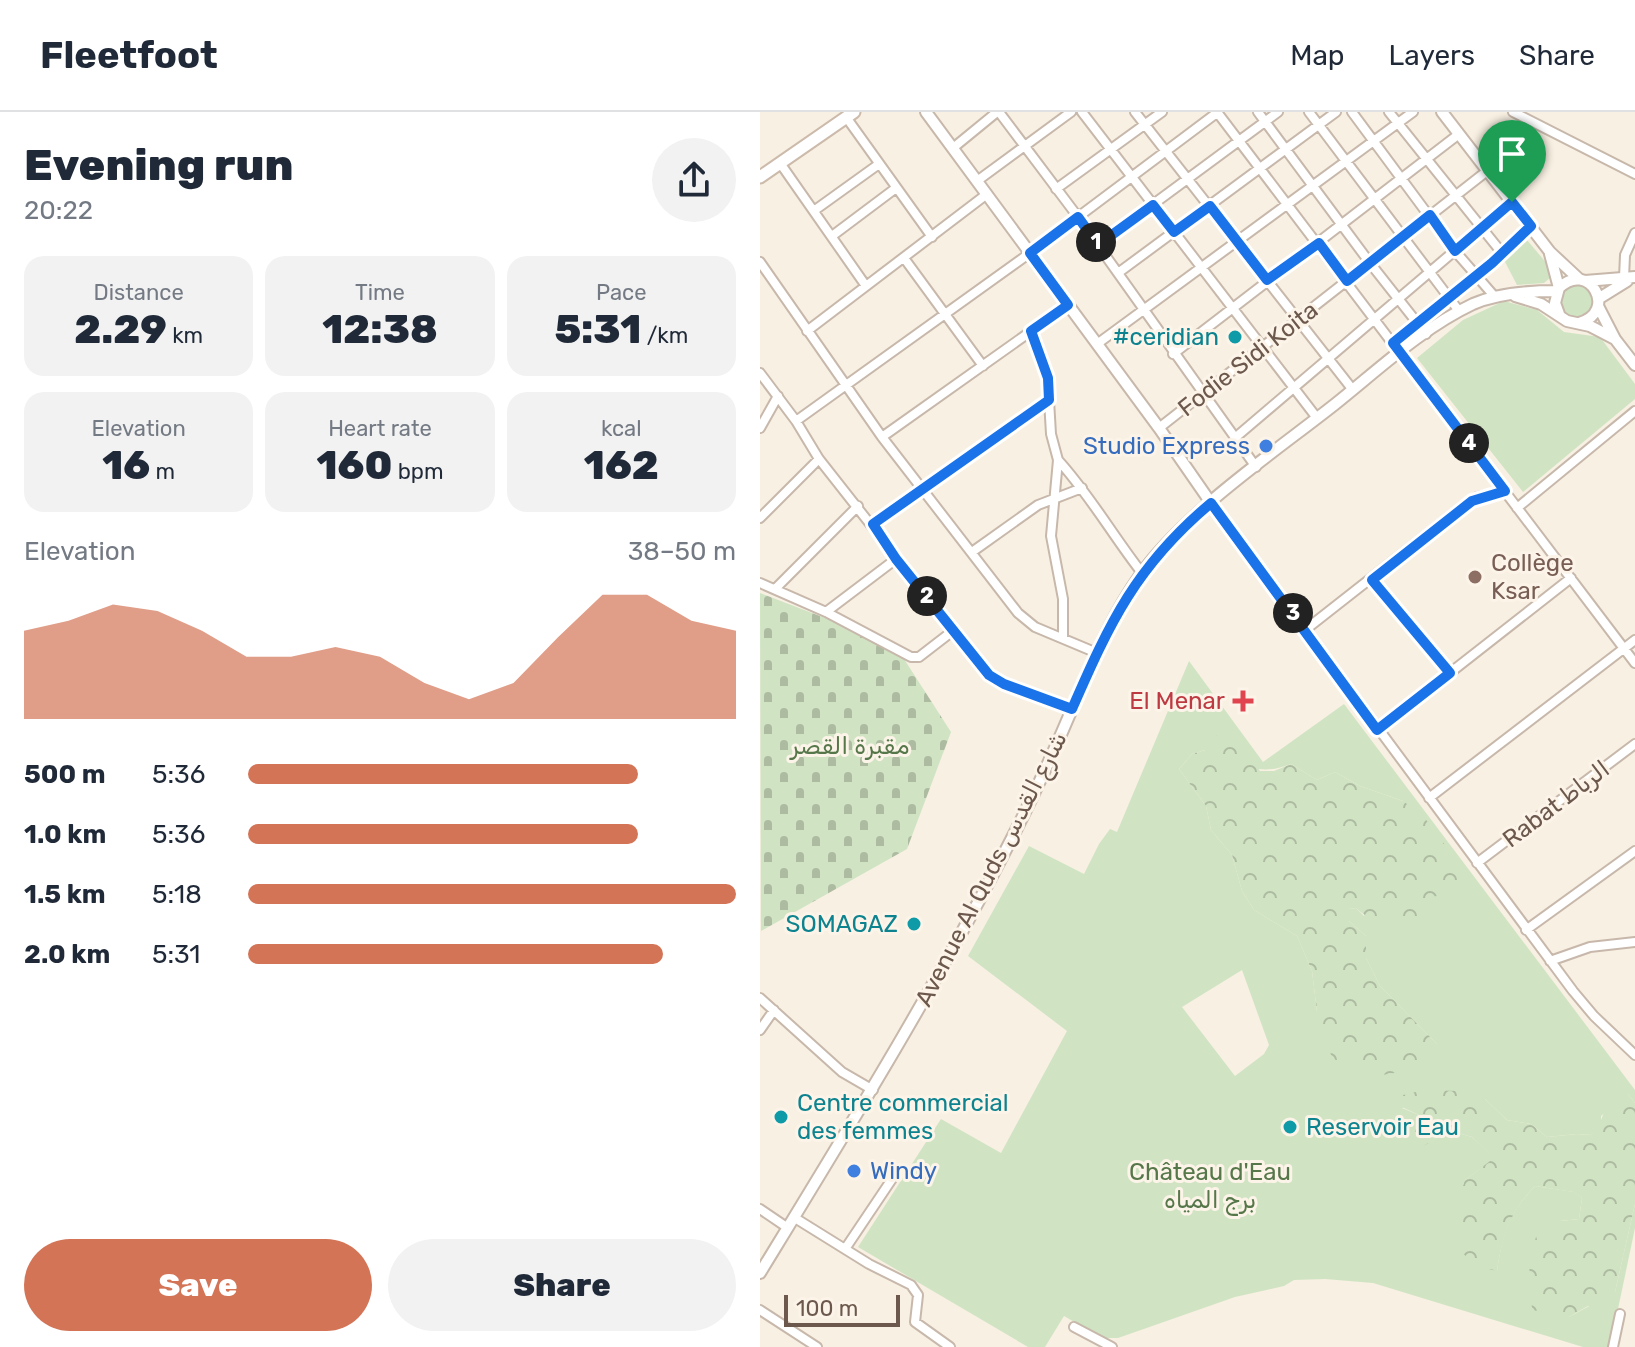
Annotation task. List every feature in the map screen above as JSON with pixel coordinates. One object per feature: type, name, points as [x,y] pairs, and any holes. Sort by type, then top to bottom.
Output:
[{"type":"main road","points":[[760,177],[850,115]]},
{"type":"street","points":[[926,112],[1526,930],[1594,1016],[1633,1049]]},
{"type":"street","points":[[953,148],[998,112],[1078,217],[1256,467]]},
{"type":"street","points":[[977,181],[1071,112]]},
{"type":"street","points":[[1082,112],[1317,418]]},
{"type":"street","points":[[1135,112],[1353,390]]},
{"type":"street","points":[[1056,189],[1162,112]]},
{"type":"street","points":[[796,421],[1030,253],[1217,112],[1635,663]]},
{"type":"street","points":[[1258,112],[1426,334]]},
{"type":"street","points":[[1098,245],[1278,112]]},
{"type":"street","points":[[1309,112],[1459,311]]},
{"type":"street","points":[[1118,273],[1336,112]]},
{"type":"street","points":[[1352,112],[1455,251],[1495,297]]},
{"type":"street","points":[[1389,112],[1502,253]]},
{"type":"street","points":[[1097,344],[1413,112]]},
{"type":"street","points":[[1442,112],[1550,252],[1594,288],[1615,339],[1635,365]]},
{"type":"street","points":[[1513,112],[1635,174]]},
{"type":"street","points":[[1532,122],[1537,112]]},
{"type":"street","points":[[850,115],[879,164],[932,237]]},
{"type":"street","points":[[1173,354],[1459,134]]},
{"type":"street","points":[[780,163],[866,286]]},
{"type":"street","points":[[815,210],[879,164]]},
{"type":"street","name":"Fodie Sidi Koita","points":[[1159,428],[1487,171]]},
{"type":"street","points":[[832,236],[896,188]]},
{"type":"street","points":[[807,331],[987,194]]},
{"type":"street","points":[[1236,437],[1512,202]]},
{"type":"street","points":[[1397,347],[1417,323],[1531,226]]},
{"type":"street","points":[[1631,277],[1625,255],[1635,233]]},
{"type":"street","points":[[1550,252],[1558,289],[1555,303],[1559,314],[1567,321],[1615,339]]},
{"type":"street","points":[[904,258],[983,366]]},
{"type":"street","points":[[760,262],[882,437],[1025,620],[1097,653]]},
{"type":"street","points":[[1558,289],[1568,281],[1631,277]]},
{"type":"street","points":[[1579,323],[1591,317],[1598,302],[1613,288],[1631,277]]},
{"type":"street","name":"Avenue Al Quds شارع القدس","points":[[760,1273],[873,1090],[979,903],[1015,833],[1114,617],[1142,573],[1175,535],[1211,503],[1353,390],[1397,347],[1426,334],[1459,311],[1495,297],[1558,289]]},
{"type":"street","name":"Avenue Al Quds شارع القدس","points":[[1514,295],[1559,314]]},
{"type":"street","points":[[882,437],[1068,305]]},
{"type":"street","points":[[1031,331],[1048,378],[1051,434],[1058,460],[1051,536],[1063,599],[1063,638]]},
{"type":"street","points":[[760,373],[796,421],[819,459],[995,680],[1072,709]]},
{"type":"street","points":[[760,428],[778,396]]},
{"type":"street","points":[[873,524],[1049,400]]},
{"type":"street","points":[[1517,508],[1635,411]]},
{"type":"street","points":[[760,518],[819,459]]},
{"type":"street","points":[[1058,460],[1082,488],[1142,573]]},
{"type":"street","points":[[972,552],[1038,505],[1082,488]]},
{"type":"street","points":[[1305,630],[1472,501],[1505,491]]},
{"type":"street","points":[[775,589],[858,506]]},
{"type":"street","points":[[826,612],[896,559]]},
{"type":"street","points":[[1377,730],[1571,578]]},
{"type":"street","points":[[1372,580],[1450,673]]},
{"type":"street","points":[[760,583],[826,612],[911,657],[919,657],[954,630]]},
{"type":"street","points":[[1429,798],[1635,640]]},
{"type":"street","name":"Rabat الرباط","points":[[1477,863],[1635,744]]},
{"type":"street","points":[[1526,930],[1635,851]]},
{"type":"street","points":[[1550,961],[1590,947],[1635,942]]},
{"type":"street","points":[[760,998],[842,1072],[873,1090]]},
{"type":"street","points":[[760,1030],[774,1010]]},
{"type":"street","points":[[845,1249],[896,1173]]},
{"type":"street","points":[[760,1209],[788,1228]]},
{"type":"street","points":[[795,1218],[911,1285],[918,1295],[915,1322],[950,1347]]},
{"type":"street","points":[[760,1310],[817,1347]]},
{"type":"street","points":[[1613,1347],[1620,1314]]},
{"type":"street","points":[[1074,1327],[1112,1347]]},
{"type":"green space","points":[[1527,240],[1549,266],[1551,277],[1544,283],[1517,285],[1503,258]]},
{"type":"green space","points":[[1576,284],[1588,289],[1593,301],[1588,313],[1576,318],[1564,313],[1559,301],[1564,289]]},
{"type":"green space","points":[[1504,301],[1537,310],[1564,332],[1600,337],[1635,384],[1635,399],[1523,492],[1417,358],[1463,320]]},
{"type":"green space","name":"مقبرة القصر","points":[[760,593],[864,633],[904,659],[951,732],[907,849],[761,931]]},
{"type":"green space","name":"Château d'Eau برج المياه","points":[[1189,661],[1263,762],[1344,704],[1635,1090],[1635,1103],[1628,1094],[1601,1116],[1601,1127],[1591,1135],[1547,1137],[1531,1124],[1507,1120],[1485,1099],[1402,1108],[1419,1115],[1423,1145],[1451,1131],[1472,1137],[1495,1158],[1465,1180],[1497,1271],[1508,1225],[1535,1186],[1574,1192],[1582,1198],[1579,1219],[1560,1221],[1569,1317],[1615,1292],[1635,1204],[1635,1228],[1610,1347],[1583,1347],[1373,1283],[1325,1279],[1294,1280],[1284,1286],[1235,1297],[1118,1338],[1102,1338],[1064,1316],[1045,1347],[1028,1347],[858,1247],[941,1119],[1001,1153],[1067,1031],[968,956],[1029,846],[1084,874],[1110,829],[1117,832]],"holes":[[[1205,750],[1257,769],[1291,764],[1317,780],[1335,772],[1360,786],[1403,801],[1364,916],[1356,908],[1349,909],[1349,921],[1366,936],[1366,958],[1380,986],[1437,1044],[1317,1012],[1312,971],[1297,936],[1254,910],[1242,891],[1232,855],[1211,830],[1206,806],[1179,769],[1192,754]],[[1242,970],[1269,1045],[1264,1054],[1235,1076],[1182,1007]]]},
{"type":"green space","points":[[1232,732],[1260,771],[1274,771],[1291,764],[1317,780],[1335,772],[1360,786],[1403,801],[1424,817],[1463,869],[1466,892],[1430,897],[1432,910],[1415,930],[1377,921],[1356,908],[1349,909],[1349,921],[1366,936],[1366,958],[1380,986],[1437,1044],[1430,1062],[1406,1071],[1370,1077],[1332,1058],[1317,1012],[1312,971],[1297,936],[1254,910],[1242,891],[1232,855],[1211,830],[1206,806],[1179,769],[1192,754],[1205,750],[1216,736]]},
{"type":"green space","points":[[1424,1090],[1459,1091],[1485,1099],[1507,1120],[1531,1124],[1547,1137],[1591,1135],[1607,1105],[1628,1094],[1635,1103],[1635,1204],[1615,1292],[1605,1307],[1588,1306],[1569,1317],[1532,1310],[1529,1262],[1536,1237],[1560,1221],[1579,1219],[1582,1198],[1573,1192],[1535,1186],[1508,1225],[1497,1271],[1473,1265],[1458,1247],[1456,1207],[1465,1180],[1494,1158],[1472,1137],[1451,1131],[1423,1146],[1414,1137],[1419,1115],[1395,1104],[1399,1096]]},
{"type":"place","name":"#ceridian","points":[[1235,337]]},
{"type":"place","name":"Studio Express","points":[[1266,446]]},
{"type":"place","name":"Collège Ksar","points":[[1475,577]]},
{"type":"place","name":"El Menar","points":[[1243,701]]},
{"type":"place","name":"SOMAGAZ","points":[[914,924]]},
{"type":"place","name":"Centre commercial des femmes","points":[[781,1117]]},
{"type":"place","name":"Reservoir Eau","points":[[1290,1127]]},
{"type":"place","name":"Windy","points":[[854,1171]]},
{"type":"route","points":[[1512,202],[1531,226],[1492,263],[1393,343],[1505,491],[1477,497],[1463,506],[1372,580],[1450,673],[1377,730],[1211,503],[1175,535],[1142,573],[1114,617],[1072,709],[1004,684],[989,675],[896,559],[873,524],[1049,400],[1048,378],[1031,331],[1068,305],[1030,253],[1078,217],[1098,245],[1153,205],[1174,232],[1210,206],[1267,280],[1319,243],[1347,281],[1430,215],[1455,251],[1512,202]]}]
